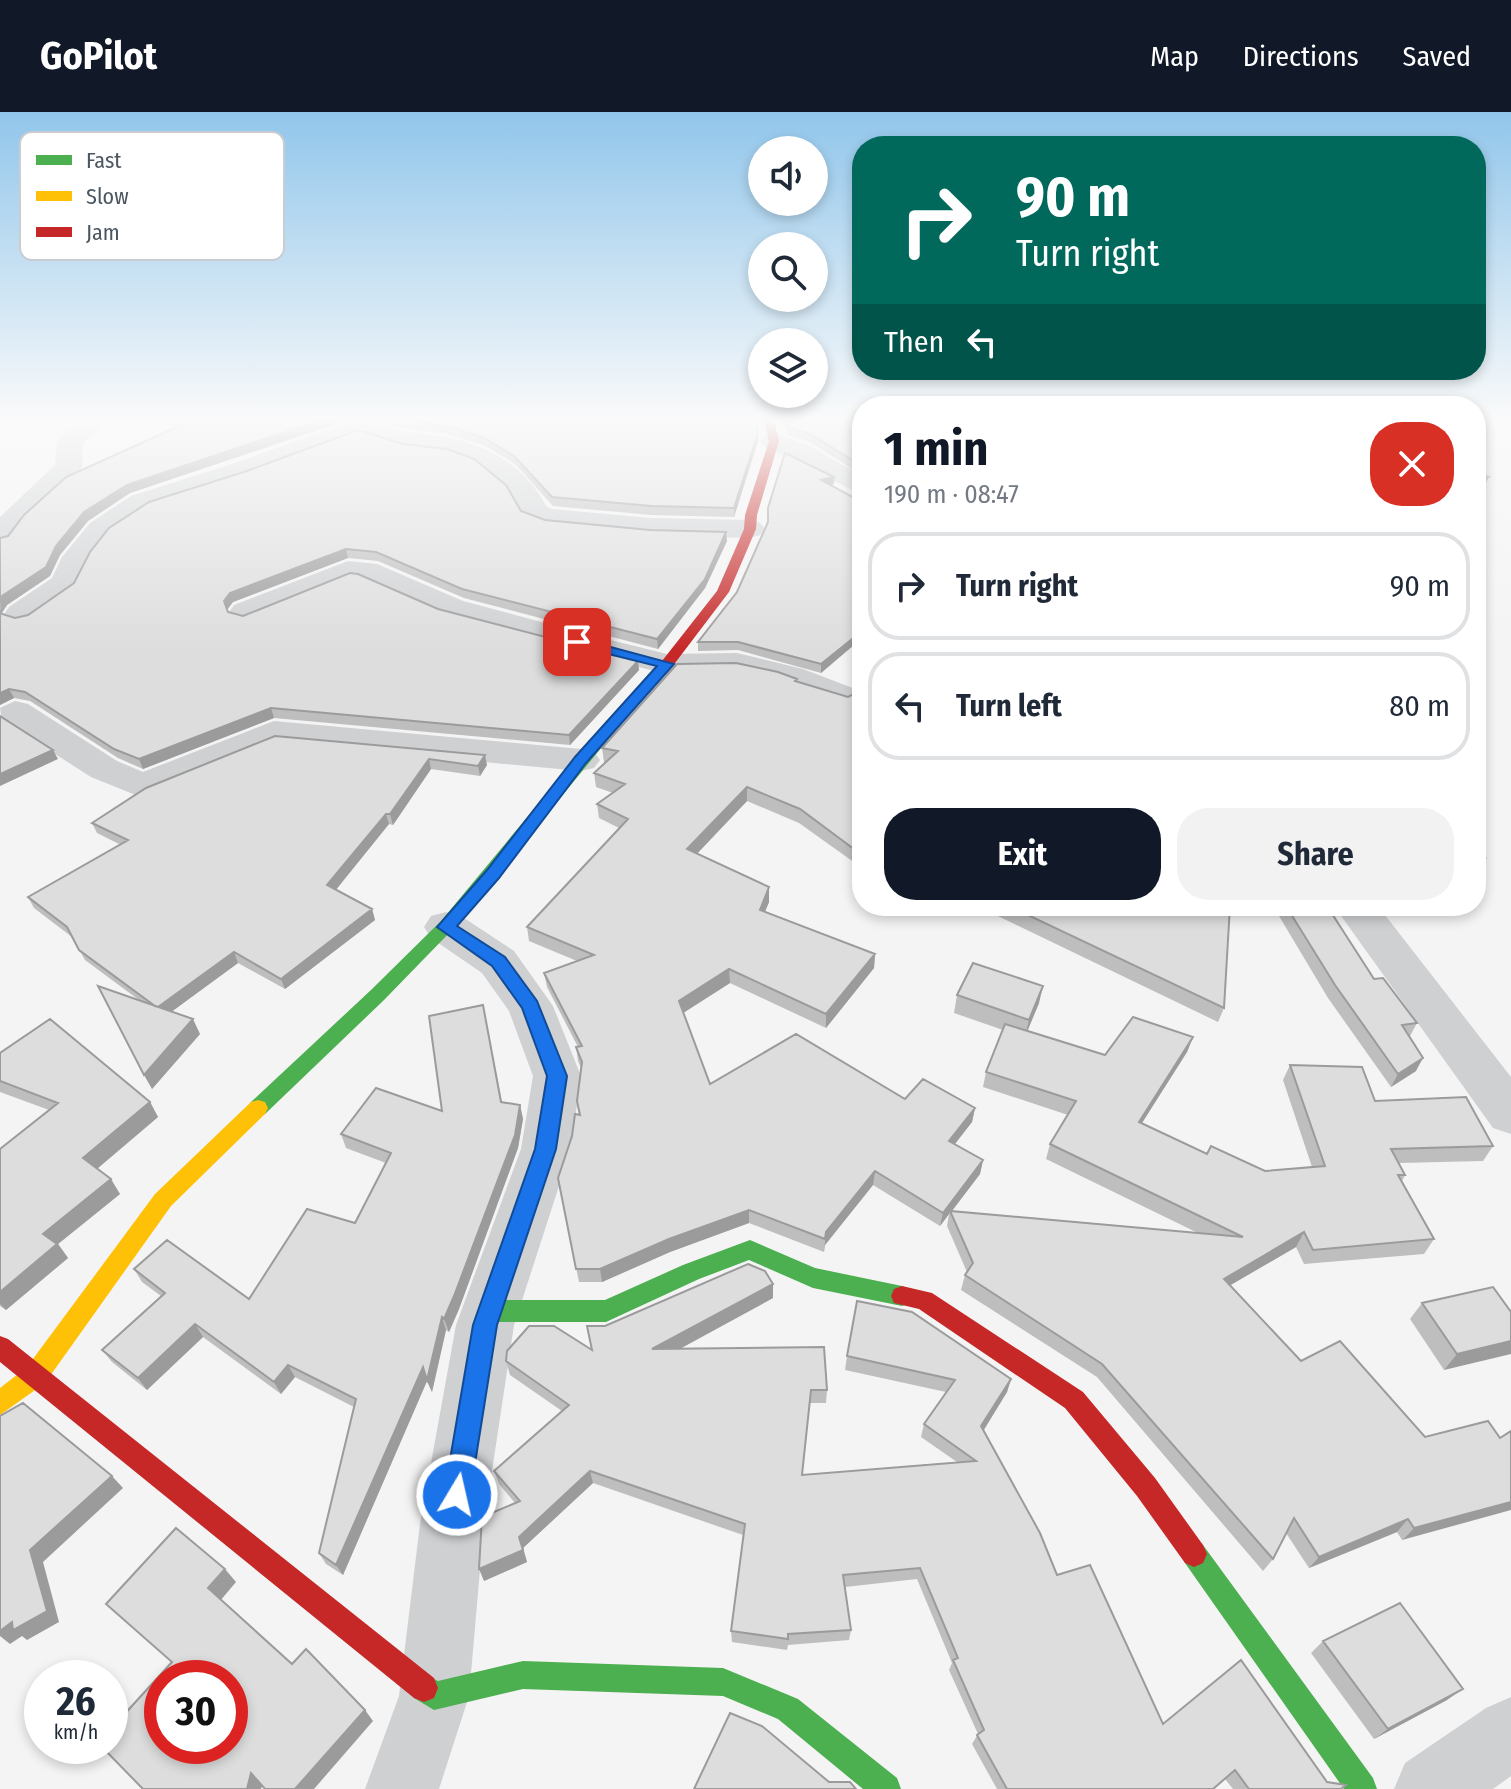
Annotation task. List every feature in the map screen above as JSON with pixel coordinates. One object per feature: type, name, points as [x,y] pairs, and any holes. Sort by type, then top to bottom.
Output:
[{"type":"street","points":[[0,537],[39,494]]},
{"type":"street","points":[[20,614],[65,583],[77,557],[100,529],[141,502],[165,494]]},
{"type":"street","points":[[527,494],[535,512],[547,517],[651,527],[750,529]]},
{"type":"street","points":[[0,1403],[36,1375],[163,1200],[446,927],[493,874],[581,760],[667,664],[723,592],[750,529],[756,494]]},
{"type":"street","points":[[245,612],[348,570],[366,571],[452,608],[667,664],[737,663],[791,676],[846,697]]},
{"type":"street","points":[[15,712],[104,769],[143,786],[274,732],[581,760]]},
{"type":"street","points":[[1362,916],[1511,1114]]},
{"type":"street","points":[[402,1789],[434,1696],[452,1524],[490,1311],[546,1149],[557,1076],[530,1006],[498,962],[446,927]]},
{"type":"street","points":[[490,1311],[606,1311],[691,1272],[750,1250],[813,1278],[924,1300],[1074,1400],[1146,1487],[1362,1789]]},
{"type":"street","points":[[0,1347],[434,1696]]},
{"type":"street","points":[[434,1696],[523,1675],[723,1682],[788,1709],[886,1789]]},
{"type":"street","points":[[1431,1789],[1511,1733]]},
{"type":"building","points":[[47,494],[112,494],[84,512],[56,546],[46,567],[0,600],[0,538],[8,536],[24,515]]},
{"type":"building","points":[[173,494],[511,494],[521,511],[545,520],[650,530],[726,532],[705,579],[657,639],[462,589],[376,552],[346,549],[230,593],[224,601],[228,612],[243,616],[350,573],[358,574],[438,609],[638,661],[569,735],[271,708],[139,759],[114,749],[25,692],[9,689],[0,693],[0,610],[2,614],[15,618],[28,615],[74,583],[90,552],[109,528],[149,502]]},
{"type":"building","points":[[549,494],[738,494],[734,508],[651,506],[552,497]]},
{"type":"building","points":[[772,494],[852,497],[852,639],[821,664],[738,642],[698,642],[737,592],[768,522]]},
{"type":"building","points":[[736,663],[778,672],[797,679],[795,681],[848,697],[852,695],[852,848],[800,809],[747,787],[687,849],[769,887],[760,910],[875,954],[826,1014],[729,969],[679,1001],[710,1084],[796,1034],[905,1099],[923,1079],[975,1108],[949,1141],[983,1160],[943,1213],[875,1171],[826,1232],[825,1239],[749,1210],[669,1239],[600,1269],[576,1269],[558,1178],[572,1136],[575,1114],[580,1115],[577,1101],[582,1062],[576,1047],[582,1046],[544,973],[594,955],[527,927],[628,819],[597,804],[625,784],[594,773],[618,751],[602,748],[677,664]]},
{"type":"building","points":[[0,716],[53,750],[0,774]]},
{"type":"building","points":[[275,736],[485,755],[478,766],[429,759],[390,814],[386,814],[327,885],[372,909],[281,979],[234,952],[158,1007],[155,1006],[79,950],[67,927],[28,897],[128,840],[92,823],[146,788]]},
{"type":"building","points":[[1030,916],[1229,916],[1224,1008]]},
{"type":"building","points":[[1292,916],[1333,916],[1374,979],[1383,978],[1417,1023],[1402,1025],[1423,1058],[1398,1074],[1335,985]]},
{"type":"building","points":[[973,963],[1043,986],[1029,1020],[957,995]]},
{"type":"building","points":[[98,986],[193,1019],[144,1075]]},
{"type":"building","points":[[483,1005],[501,1102],[520,1105],[515,1135],[454,1296],[444,1319],[442,1317],[427,1380],[423,1367],[336,1565],[319,1553],[356,1399],[288,1365],[274,1382],[195,1324],[138,1378],[102,1350],[165,1293],[134,1269],[167,1240],[249,1299],[307,1209],[355,1223],[391,1153],[341,1134],[376,1088],[442,1111],[429,1016]]},
{"type":"building","points":[[1133,1017],[1193,1037],[1139,1122],[1207,1154],[1211,1146],[1265,1171],[1325,1166],[1290,1065],[1362,1067],[1375,1101],[1466,1097],[1493,1146],[1391,1149],[1405,1175],[1398,1175],[1434,1239],[1313,1250],[1304,1232],[1224,1279],[1301,1361],[1340,1341],[1425,1437],[1488,1421],[1500,1438],[1511,1431],[1511,1502],[1414,1528],[1408,1519],[1319,1557],[1294,1518],[1273,1559],[1102,1364],[965,1275],[973,1263],[950,1211],[1243,1237],[1050,1144],[1076,1101],[986,1072],[1005,1024],[1105,1055]]},
{"type":"building","points":[[50,1019],[150,1102],[83,1158],[111,1179],[43,1234],[57,1244],[0,1292],[0,1149],[58,1103],[0,1081],[0,1053]]},
{"type":"building","points":[[748,1264],[765,1271],[773,1284],[652,1349],[824,1347],[827,1390],[811,1390],[802,1475],[976,1461],[924,1424],[955,1380],[847,1356],[857,1301],[912,1312],[1011,1379],[981,1426],[1040,1533],[1057,1575],[1090,1565],[1163,1724],[1241,1660],[1327,1782],[1346,1785],[1341,1789],[1249,1789],[1235,1770],[1213,1789],[1007,1789],[977,1735],[984,1730],[953,1660],[958,1658],[920,1568],[843,1575],[851,1630],[788,1634],[788,1639],[731,1631],[745,1524],[590,1471],[519,1537],[523,1550],[479,1569],[482,1517],[520,1501],[494,1471],[569,1405],[506,1361],[507,1351],[529,1326],[554,1326],[592,1350],[587,1326],[605,1326]]},
{"type":"building","points":[[1493,1287],[1511,1312],[1511,1341],[1457,1354],[1422,1303]]},
{"type":"building","points":[[23,1403],[112,1476],[30,1550],[47,1611],[13,1630],[12,1622],[0,1631],[0,1416]]},
{"type":"building","points":[[176,1528],[225,1569],[208,1588],[292,1664],[306,1649],[365,1710],[295,1789],[265,1789],[251,1773],[247,1789],[143,1789],[119,1764],[128,1764],[128,1710],[144,1693],[144,1764],[248,1764],[248,1660],[170,1660],[106,1604]]},
{"type":"building","points":[[1400,1603],[1463,1689],[1388,1729],[1323,1641]]},
{"type":"building","points":[[730,1713],[762,1726],[829,1782],[850,1782],[856,1789],[694,1789]]},
{"type":"traffic: fast","points":[[258,1108],[425,949],[490,876],[615,722]]},
{"type":"traffic: fast","points":[[490,1311],[606,1311],[691,1272],[750,1250],[813,1278],[902,1296]]},
{"type":"traffic: fast","points":[[1194,1554],[1362,1789]]},
{"type":"traffic: fast","points":[[424,1688],[434,1696],[523,1675],[723,1682],[788,1709],[886,1789]]},
{"type":"traffic: slow","points":[[0,1403],[36,1375],[163,1200],[258,1108]]},
{"type":"traffic: jam","points":[[615,722],[667,664],[723,592],[750,529],[757,494]]},
{"type":"traffic: jam","points":[[902,1296],[924,1300],[1074,1400],[1146,1487],[1194,1554]]},
{"type":"traffic: jam","points":[[0,1347],[424,1688]]},
{"type":"route","points":[[457,1495],[485,1325],[546,1149],[557,1076],[530,1006],[498,962],[446,927],[493,874],[581,760],[667,664],[577,642]]}]
